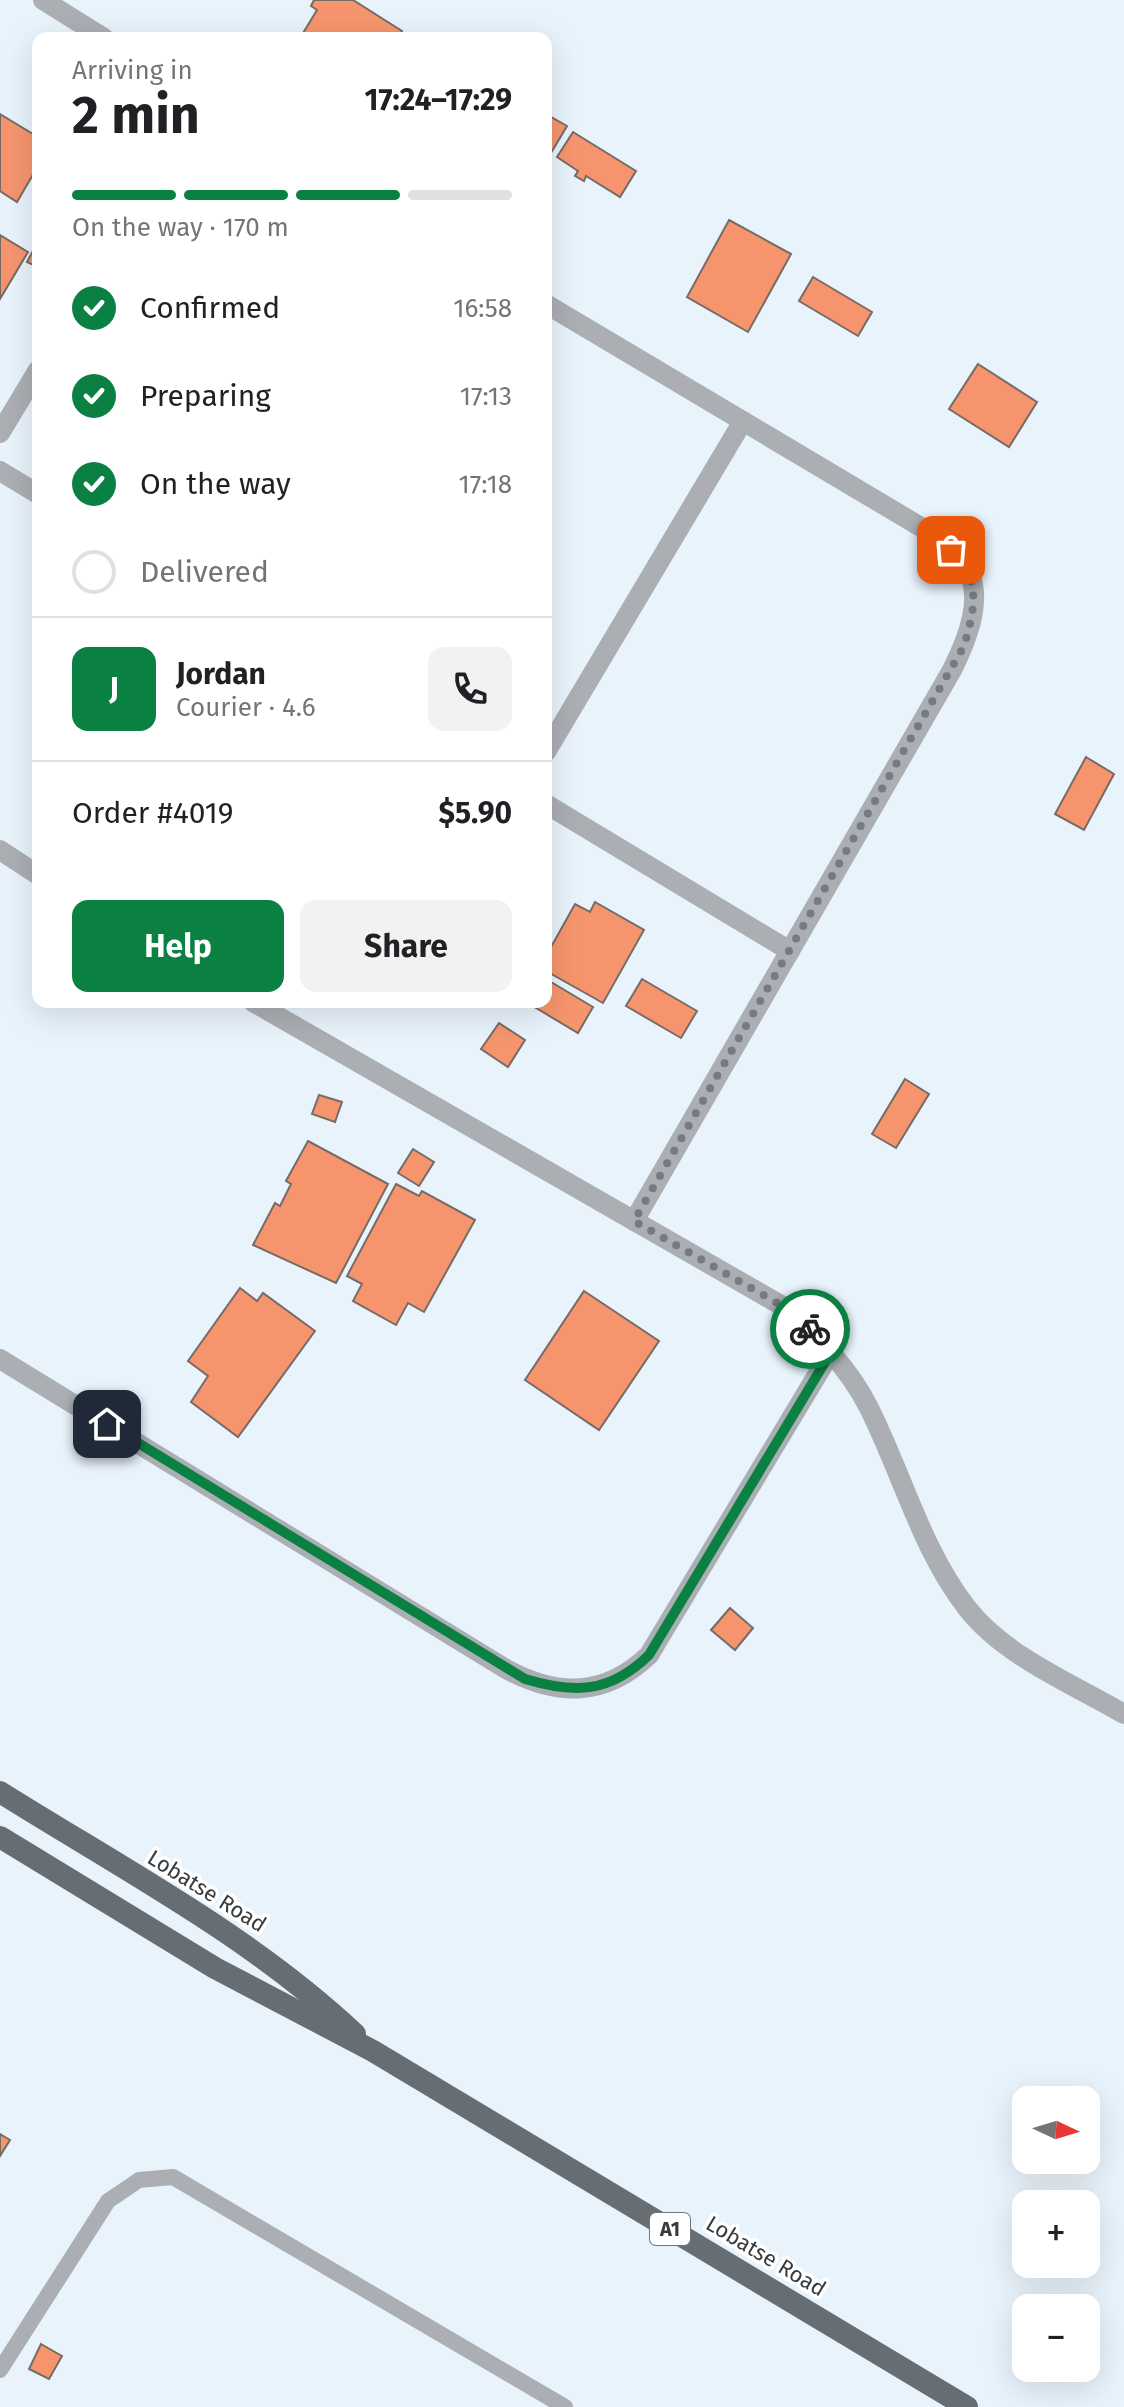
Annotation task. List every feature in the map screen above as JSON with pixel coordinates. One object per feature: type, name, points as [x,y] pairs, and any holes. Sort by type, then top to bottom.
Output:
[{"type":"highway","name":"Lobatse Road","points":[[0,1792],[244,1943],[308,1989],[373,2051]]},
{"type":"highway","name":"Lobatse Road","points":[[4,1841],[215,1968],[373,2051],[967,2407]]},
{"type":"street","points":[[43,0],[94,32]]},
{"type":"street","points":[[552,308],[936,536],[965,564],[973,589],[973,614],[952,670],[634,1221]]},
{"type":"street","points":[[0,433],[32,380]]},
{"type":"street","points":[[552,742],[743,421]]},
{"type":"street","points":[[0,471],[32,490]]},
{"type":"street","points":[[552,808],[790,951]]},
{"type":"street","points":[[0,850],[32,871]]},
{"type":"street","points":[[263,1008],[786,1308],[831,1352],[867,1403],[941,1570],[969,1611],[1013,1649],[1124,1714]]},
{"type":"street","points":[[0,1359],[506,1669],[525,1679],[568,1689],[601,1686],[624,1677],[649,1655],[831,1352]]},
{"type":"lane","points":[[0,2370],[108,2201],[139,2180],[173,2177],[565,2407]]},
{"type":"building","points":[[314,0],[353,0],[402,31],[304,32],[317,10],[311,6]]},
{"type":"building","points":[[0,114],[32,133],[32,176],[17,202],[0,191]]},
{"type":"building","points":[[552,117],[567,126],[552,151]]},
{"type":"building","points":[[573,132],[636,171],[620,197],[586,176],[584,181],[575,176],[578,171],[557,157]]},
{"type":"building","points":[[729,220],[791,254],[748,332],[687,297]]},
{"type":"building","points":[[0,235],[28,252],[0,299]]},
{"type":"building","points":[[813,277],[872,312],[858,336],[799,301]]},
{"type":"building","points":[[978,364],[1037,402],[1009,447],[949,409]]},
{"type":"building","points":[[1086,757],[1114,774],[1084,830],[1055,814]]},
{"type":"building","points":[[595,902],[644,930],[603,1003],[552,974],[552,945],[575,904],[590,912]]},
{"type":"building","points":[[642,979],[697,1011],[681,1038],[626,1006]]},
{"type":"building","points":[[552,983],[593,1007],[578,1033],[536,1008],[552,1008]]},
{"type":"building","points":[[499,1023],[525,1040],[508,1067],[481,1049]]},
{"type":"building","points":[[905,1079],[929,1094],[896,1148],[872,1134]]},
{"type":"building","points":[[319,1095],[342,1102],[335,1122],[312,1114]]},
{"type":"building","points":[[308,1141],[388,1184],[336,1283],[253,1245],[275,1203],[280,1206],[291,1184],[286,1181]]},
{"type":"building","points":[[413,1149],[434,1162],[419,1186],[398,1173]]},
{"type":"building","points":[[396,1184],[419,1196],[422,1191],[475,1220],[424,1312],[408,1303],[396,1325],[353,1301],[362,1284],[347,1276]]},
{"type":"building","points":[[240,1288],[257,1301],[263,1293],[315,1331],[238,1437],[191,1402],[208,1376],[188,1361]]},
{"type":"building","points":[[584,1291],[659,1341],[599,1430],[525,1380]]},
{"type":"building","points":[[730,1608],[753,1628],[735,1650],[711,1630]]},
{"type":"building","points":[[0,2134],[10,2140],[0,2156]]},
{"type":"building","points":[[41,2344],[62,2356],[49,2379],[29,2369]]},
{"type":"way so far","points":[[810,1329],[786,1308],[634,1221],[964,646],[973,614],[973,589],[965,564],[951,550]]},
{"type":"route","points":[[107,1424],[506,1669],[550,1687],[601,1686],[624,1677],[649,1655],[831,1352],[810,1329]]}]
